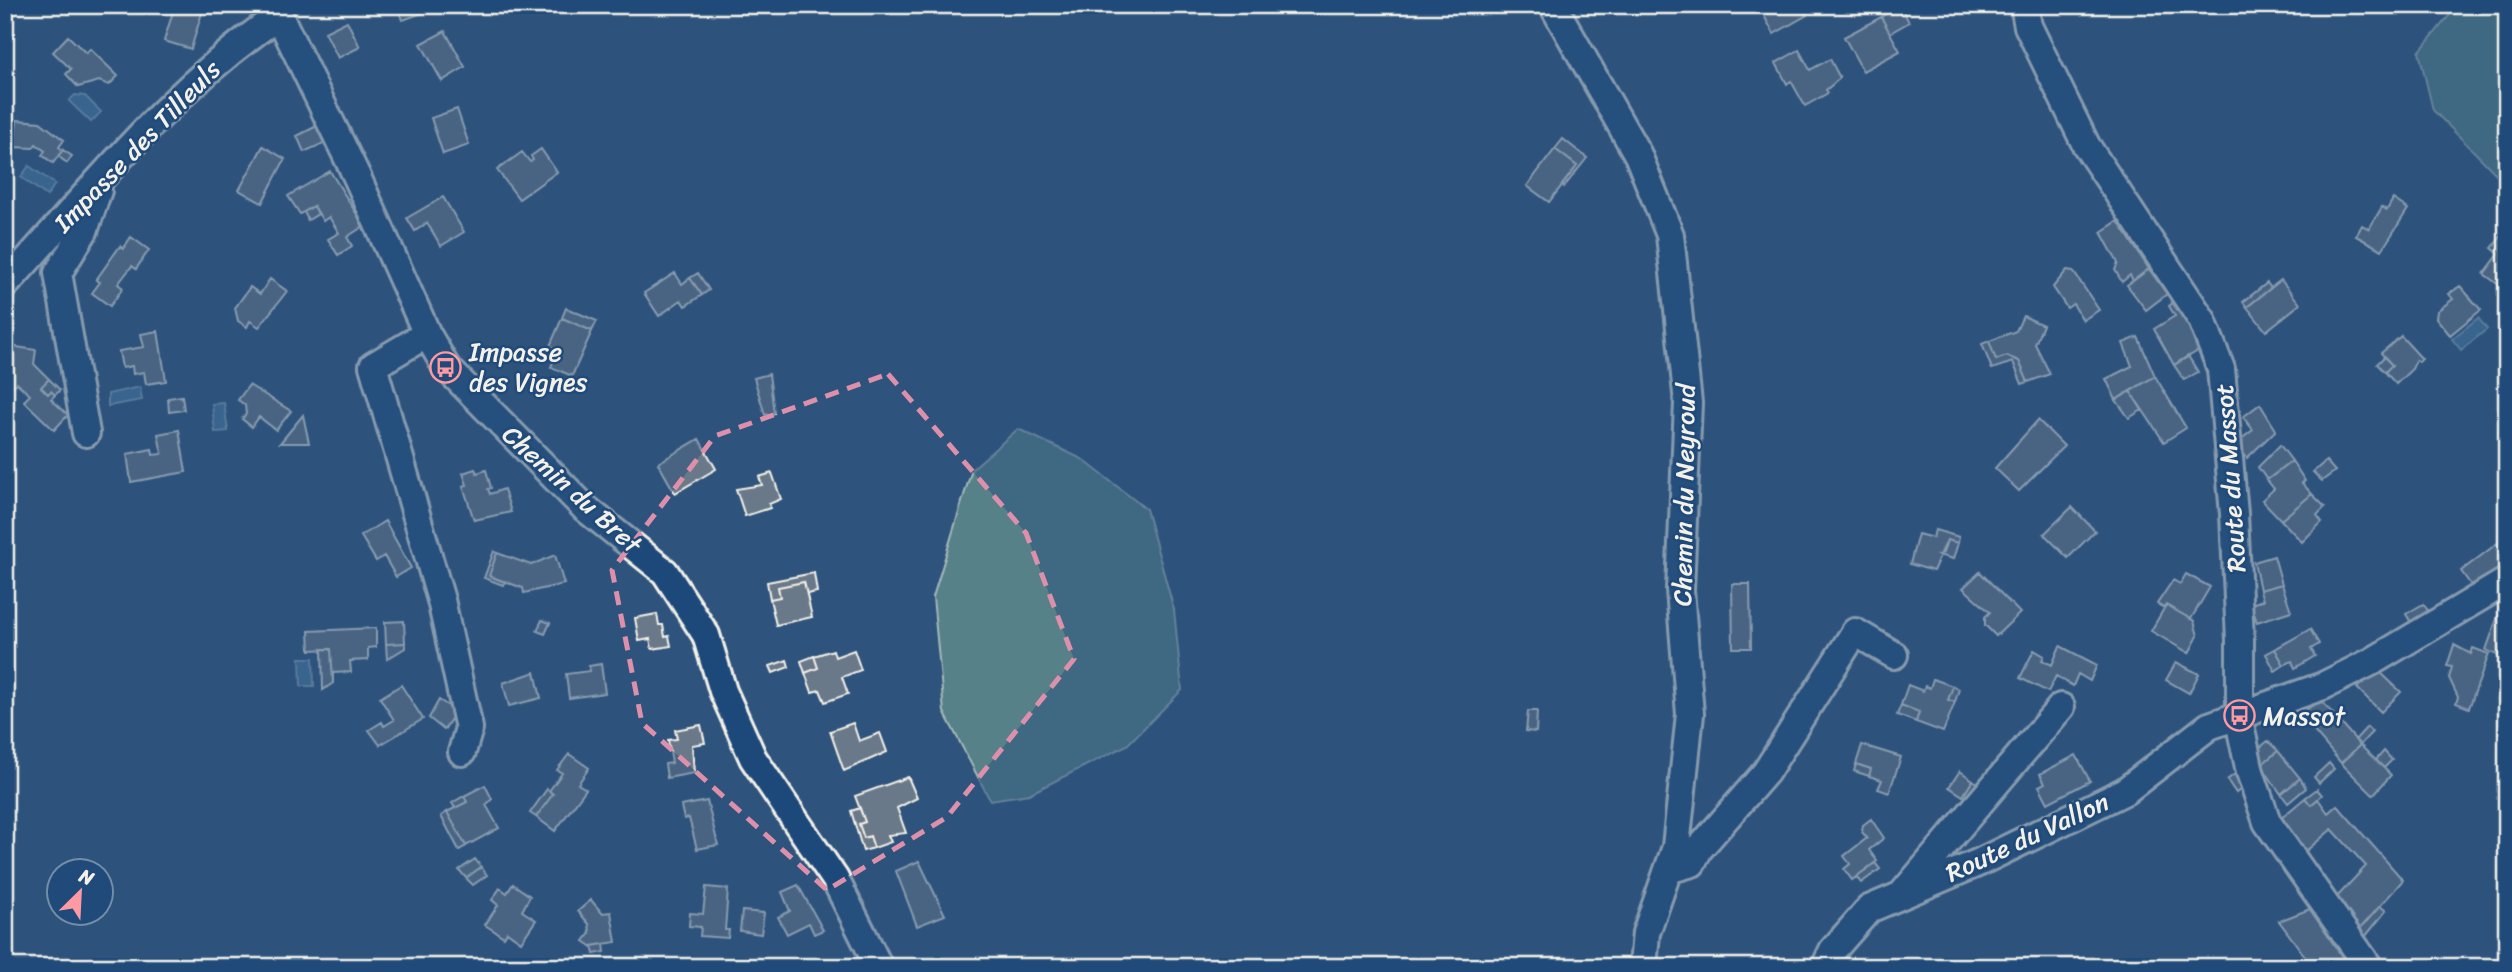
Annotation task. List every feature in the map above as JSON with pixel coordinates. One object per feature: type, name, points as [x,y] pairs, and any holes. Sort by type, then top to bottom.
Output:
[{"type":"street","name":"Chemin du Neyroud","points":[[1553,5],[1638,155],[1670,235],[1688,402],[1680,590],[1690,714],[1676,847],[1646,933],[1643,967]]},
{"type":"street","name":"Route du Massot","points":[[2024,5],[2028,26],[2086,145],[2202,320],[2221,369],[2234,514],[2240,640],[2240,716],[2250,772],[2267,822],[2369,967]]},
{"type":"street","name":"Impasse des Tilleuls","points":[[5,285],[173,101],[275,11]]},
{"type":"street","name":"Chemin du Bret","points":[[275,11],[352,167],[427,334],[446,367],[585,508],[665,572],[706,635],[723,691],[753,758],[835,879],[879,967]]},
{"type":"street","points":[[86,433],[58,273],[84,231],[102,178]]},
{"type":"street","points":[[427,334],[373,366],[441,600],[469,728],[462,752]]},
{"type":"street","name":"Route du Vallon","points":[[1825,967],[1833,950],[1869,909],[1980,862],[2125,792],[2209,726],[2323,686],[2373,661],[2507,581]]},
{"type":"street","points":[[1668,870],[1692,863],[1699,849],[1766,772],[1855,632],[1894,655]]},
{"type":"street","points":[[1902,895],[1909,882],[1964,823],[2061,707]]},
{"type":"highlighted area","points":[[888,374],[1026,533],[1074,659],[947,817],[827,890],[642,723],[612,570],[715,436]]},
{"type":"green space","points":[[2458,5],[2507,5],[2507,185],[2433,110],[2419,52]]},
{"type":"green space","points":[[1018,429],[1082,459],[1146,509],[1174,610],[1182,690],[1127,745],[1029,794],[990,800],[944,712],[933,597],[972,469]]},
{"type":"water","points":[[75,95],[85,96],[101,112],[91,122],[69,101]]},
{"type":"water","points":[[29,166],[55,184],[47,196],[21,177]]},
{"type":"water","points":[[2478,318],[2487,329],[2461,350],[2452,339]]},
{"type":"water","points":[[140,387],[142,400],[108,406],[108,394]]},
{"type":"water","points":[[224,403],[228,431],[215,432],[212,404]]},
{"type":"water","points":[[300,658],[313,658],[314,686],[301,686]]},
{"type":"building","points":[[175,5],[203,9],[191,49],[164,41]]},
{"type":"building","points":[[397,5],[444,5],[403,20]]},
{"type":"building","points":[[1758,5],[1802,5],[1807,15],[1774,34]]},
{"type":"building","points":[[1900,5],[1909,22],[1890,33],[1881,17]]},
{"type":"building","points":[[1881,17],[1900,51],[1863,71],[1844,37]]},
{"type":"building","points":[[347,21],[360,47],[338,58],[325,32]]},
{"type":"building","points":[[445,31],[465,67],[442,81],[421,44]]},
{"type":"building","points":[[68,36],[86,53],[90,49],[118,76],[109,85],[99,81],[78,87],[66,74],[71,69],[53,52]]},
{"type":"building","points":[[1799,50],[1810,70],[1830,59],[1840,78],[1826,90],[1828,93],[1805,106],[1791,81],[1787,84],[1776,63]]},
{"type":"building","points":[[457,109],[469,145],[443,154],[431,118]]},
{"type":"building","points":[[17,120],[40,122],[64,140],[59,147],[63,150],[53,163],[42,155],[45,151],[36,144],[33,148],[14,147]]},
{"type":"building","points":[[317,126],[324,143],[304,152],[297,136]]},
{"type":"building","points":[[1563,139],[1587,158],[1564,187],[1562,185],[1577,166],[1555,149]]},
{"type":"building","points":[[263,146],[285,159],[262,203],[239,190]]},
{"type":"building","points":[[541,149],[557,172],[519,199],[497,170],[522,152],[530,162],[533,160],[531,156]]},
{"type":"building","points":[[1555,149],[1577,166],[1549,202],[1527,186]]},
{"type":"building","points":[[63,150],[72,156],[67,163],[58,156]]},
{"type":"building","points":[[330,171],[364,226],[347,237],[352,246],[338,255],[328,239],[339,233],[329,217],[323,221],[314,206],[300,214],[288,196]]},
{"type":"building","points":[[443,197],[464,232],[441,246],[427,223],[415,231],[407,218]]},
{"type":"building","points":[[2393,199],[2408,209],[2382,250],[2356,236],[2362,225],[2369,229],[2382,207],[2387,210]]},
{"type":"building","points":[[314,206],[318,214],[308,220],[304,212]]},
{"type":"building","points":[[2118,221],[2149,269],[2133,281],[2130,275],[2122,282],[2115,270],[2118,263],[2101,232]]},
{"type":"building","points":[[2507,229],[2506,290],[2484,274],[2499,254],[2492,248]]},
{"type":"building","points":[[131,237],[149,250],[136,269],[132,266],[118,284],[123,288],[110,306],[92,293],[100,282],[96,280],[120,246],[123,249]]},
{"type":"building","points":[[2149,269],[2167,294],[2146,310],[2127,285]]},
{"type":"building","points":[[2067,270],[2073,271],[2099,310],[2083,320],[2073,304],[2067,308],[2053,287]]},
{"type":"building","points":[[675,273],[682,284],[690,278],[702,295],[685,306],[681,300],[659,316],[644,293]]},
{"type":"building","points":[[698,273],[709,290],[702,295],[690,278]]},
{"type":"building","points":[[270,279],[287,291],[259,327],[250,321],[247,327],[238,321],[235,308],[250,287],[260,294]]},
{"type":"building","points":[[2281,280],[2300,304],[2266,331],[2247,307]]},
{"type":"building","points":[[2267,283],[2271,288],[2247,307],[2243,302]]},
{"type":"building","points":[[2460,286],[2481,310],[2450,335],[2436,318],[2437,311],[2453,299],[2449,294]]},
{"type":"building","points":[[2174,302],[2203,348],[2174,365],[2154,329],[2175,316],[2169,306]]},
{"type":"building","points":[[566,308],[597,321],[592,331],[562,318]]},
{"type":"building","points":[[2023,316],[2043,325],[2035,344],[2050,374],[2028,382],[2019,361],[2007,356],[1996,360],[1989,341],[2016,331]]},
{"type":"building","points":[[562,318],[592,331],[572,376],[551,367],[558,350],[550,346]]},
{"type":"building","points":[[158,331],[166,381],[146,384],[144,372],[133,374],[132,366],[122,368],[119,351],[144,347],[141,334]]},
{"type":"building","points":[[2401,336],[2422,359],[2419,362],[2416,360],[2412,369],[2396,384],[2385,372],[2392,365],[2381,353]]},
{"type":"building","points":[[2138,337],[2155,376],[2116,400],[2106,379],[2132,366],[2123,343]]},
{"type":"building","points":[[1989,341],[1996,360],[2007,356],[2019,361],[2028,382],[2022,384],[2013,362],[1992,369],[1982,344]]},
{"type":"building","points":[[10,346],[36,350],[34,364],[49,379],[41,387],[48,394],[51,391],[55,395],[51,399],[68,415],[54,430],[24,401],[30,395],[17,383],[11,388],[5,383]]},
{"type":"building","points":[[2188,356],[2198,372],[2184,380],[2174,365]]},
{"type":"building","points":[[2384,357],[2392,365],[2385,372],[2377,364]]},
{"type":"building","points":[[769,374],[774,413],[765,415],[754,378]]},
{"type":"building","points":[[2155,376],[2186,428],[2164,442],[2130,391]]},
{"type":"building","points":[[49,379],[60,390],[55,395],[51,391],[48,394],[41,387]]},
{"type":"building","points":[[249,385],[291,411],[276,430],[259,417],[252,427],[242,419],[246,414],[245,405],[238,400]]},
{"type":"building","points":[[2130,391],[2142,410],[2129,418],[2116,400]]},
{"type":"building","points":[[182,396],[184,410],[169,412],[168,398]]},
{"type":"building","points":[[2260,404],[2276,430],[2247,458],[2236,443],[2253,430],[2243,417]]},
{"type":"building","points":[[303,415],[309,443],[280,443]]},
{"type":"building","points":[[2038,420],[2064,446],[2019,491],[1995,468]]},
{"type":"building","points":[[179,430],[186,472],[131,482],[127,454],[152,449],[153,455],[162,454],[158,434]]},
{"type":"building","points":[[699,439],[716,469],[675,493],[658,463]]},
{"type":"building","points":[[2280,445],[2292,461],[2267,480],[2258,467]]},
{"type":"building","points":[[2292,461],[2305,481],[2302,483],[2312,494],[2281,520],[2262,500],[2274,489],[2267,480]]},
{"type":"building","points":[[2326,461],[2335,471],[2322,481],[2313,472]]},
{"type":"building","points":[[475,469],[477,473],[486,470],[490,494],[504,489],[511,512],[474,520],[463,486],[467,485],[463,473]]},
{"type":"building","points":[[772,473],[781,499],[769,504],[770,508],[745,516],[736,489],[762,485],[759,477]]},
{"type":"building","points":[[2312,494],[2325,507],[2317,515],[2322,522],[2302,542],[2281,520]]},
{"type":"building","points":[[2072,507],[2095,531],[2068,558],[2044,534]]},
{"type":"building","points":[[385,521],[411,568],[396,577],[384,556],[376,561],[361,536]]},
{"type":"building","points":[[1935,530],[1959,537],[1958,543],[1947,540],[1933,571],[1910,564],[1918,534],[1933,538]]},
{"type":"building","points":[[2507,536],[2507,567],[2475,591],[2461,571]]},
{"type":"building","points":[[1947,540],[1958,543],[1953,559],[1938,555],[1943,553]]},
{"type":"building","points":[[494,551],[497,553],[489,576],[505,582],[503,585],[484,578]]},
{"type":"building","points":[[497,553],[531,565],[555,555],[564,584],[524,593],[523,588],[489,576]]},
{"type":"building","points":[[2274,556],[2282,584],[2260,590],[2254,562]]},
{"type":"building","points":[[1980,572],[2020,613],[1996,636],[1985,625],[1985,617],[1990,612],[1963,588]]},
{"type":"building","points":[[814,573],[817,592],[807,594],[804,582],[778,587],[780,597],[770,599],[767,582]]},
{"type":"building","points":[[2186,574],[2210,587],[2191,619],[2166,605],[2164,608],[2157,604],[2173,580],[2180,584]]},
{"type":"building","points":[[804,582],[812,617],[776,625],[770,599],[780,597],[778,587]]},
{"type":"building","points":[[1732,584],[1750,584],[1751,648],[1733,648]]},
{"type":"building","points":[[2282,584],[2291,611],[2257,622],[2251,604],[2263,600],[2260,590]]},
{"type":"building","points":[[2423,604],[2430,613],[2412,624],[2406,614]]},
{"type":"building","points":[[2166,605],[2194,621],[2198,636],[2189,653],[2151,631]]},
{"type":"building","points":[[657,614],[659,625],[663,625],[665,637],[669,636],[671,646],[652,649],[650,639],[639,641],[635,618]]},
{"type":"building","points":[[2498,616],[2507,619],[2507,638],[2499,656],[2486,650]]},
{"type":"building","points":[[542,620],[550,623],[545,634],[537,631]]},
{"type":"building","points":[[404,621],[405,643],[386,644],[385,622]]},
{"type":"building","points":[[376,628],[376,647],[368,648],[368,660],[350,661],[351,672],[333,673],[333,683],[331,649],[310,650],[309,631]]},
{"type":"building","points":[[2310,629],[2319,644],[2311,649],[2315,656],[2295,668],[2292,661],[2284,665],[2275,649]]},
{"type":"building","points":[[405,643],[405,648],[387,659],[386,644]]},
{"type":"building","points":[[2454,645],[2471,654],[2473,648],[2489,654],[2469,708],[2456,703],[2458,697],[2449,678],[2452,667],[2447,666]]},
{"type":"building","points":[[2060,646],[2097,665],[2090,681],[2078,674],[2073,686],[2056,676],[2048,692],[2020,678],[2034,650],[2044,656],[2042,660],[2052,665]]},
{"type":"building","points":[[322,649],[331,649],[333,683],[323,690]]},
{"type":"building","points":[[2275,649],[2284,665],[2275,671],[2266,654]]},
{"type":"building","points":[[833,650],[835,657],[854,650],[861,670],[842,677],[848,694],[825,702],[820,690],[812,692],[805,673],[818,668],[814,656]]},
{"type":"building","points":[[814,656],[818,668],[805,673],[801,661]]},
{"type":"building","points":[[787,660],[789,667],[773,673],[770,666]]},
{"type":"building","points":[[2176,662],[2199,674],[2189,693],[2166,680]]},
{"type":"building","points":[[601,664],[605,693],[569,698],[566,674],[590,671],[589,666]]},
{"type":"building","points":[[2377,669],[2401,692],[2381,712],[2357,688]]},
{"type":"building","points":[[535,672],[541,698],[509,706],[503,683]]},
{"type":"building","points":[[1933,679],[1953,686],[1948,700],[1955,702],[1943,732],[1916,722],[1919,712],[1901,705],[1908,685],[1923,691],[1925,686],[1930,688]]},
{"type":"building","points":[[401,685],[423,719],[380,745],[369,730],[382,722],[384,726],[394,720],[380,698]]},
{"type":"building","points":[[1953,686],[1959,689],[1955,702],[1948,700]]},
{"type":"building","points":[[2320,699],[2360,745],[2341,763],[2300,715]]},
{"type":"building","points":[[439,700],[456,711],[444,730],[429,718]]},
{"type":"building","points":[[1901,705],[1919,712],[1916,722],[1897,715]]},
{"type":"building","points":[[1528,711],[1537,711],[1536,732],[1526,731]]},
{"type":"building","points":[[853,723],[859,741],[880,733],[887,752],[844,771],[830,731]]},
{"type":"building","points":[[701,725],[705,743],[692,745],[694,773],[667,778],[665,764],[672,763],[668,740],[677,739],[675,730]]},
{"type":"building","points":[[2367,727],[2372,732],[2360,745],[2355,740]]},
{"type":"building","points":[[2268,741],[2278,751],[2261,765],[2253,753]]},
{"type":"building","points":[[1862,745],[1901,757],[1889,793],[1878,789],[1882,780],[1869,776],[1871,769],[1856,764]]},
{"type":"building","points":[[2360,745],[2391,775],[2373,795],[2341,763]]},
{"type":"building","points":[[2278,751],[2300,778],[2281,794],[2261,765]]},
{"type":"building","points":[[2384,751],[2392,760],[2384,768],[2376,760]]},
{"type":"building","points":[[569,754],[589,768],[578,784],[586,789],[555,831],[536,817],[553,794],[549,791],[562,773],[557,770]]},
{"type":"building","points":[[2076,755],[2090,781],[2048,803],[2039,786],[2045,783],[2040,774]]},
{"type":"building","points":[[2329,763],[2334,769],[2319,783],[2314,777]]},
{"type":"building","points":[[1856,764],[1871,769],[1869,776],[1854,771]]},
{"type":"building","points":[[1960,771],[1973,780],[1963,796],[1949,787]]},
{"type":"building","points":[[2235,774],[2244,787],[2236,793],[2227,780]]},
{"type":"building","points":[[908,777],[917,798],[897,808],[906,833],[888,835],[891,842],[874,848],[870,836],[864,838],[859,824],[865,822],[855,796]]},
{"type":"building","points":[[2300,778],[2306,788],[2288,803],[2281,794]]},
{"type":"building","points":[[1973,780],[1981,786],[1971,801],[1963,796]]},
{"type":"building","points":[[485,785],[492,799],[486,805],[499,828],[466,846],[447,812],[467,802],[464,796]]},
{"type":"building","points":[[547,789],[553,794],[536,817],[530,813]]},
{"type":"building","points":[[2317,789],[2322,795],[2311,805],[2305,798]]},
{"type":"building","points":[[464,796],[467,802],[455,808],[452,803]]},
{"type":"building","points":[[2305,798],[2311,805],[2318,799],[2328,813],[2337,805],[2403,880],[2359,930],[2334,900],[2366,866],[2332,829],[2306,851],[2280,819]]},
{"type":"building","points":[[707,801],[718,845],[697,849],[689,818],[684,819],[681,806]]},
{"type":"building","points":[[860,808],[865,822],[859,824],[864,838],[870,836],[874,848],[863,851],[851,811]]},
{"type":"building","points":[[447,812],[466,846],[459,850],[441,816]]},
{"type":"building","points":[[1871,819],[1884,838],[1869,850],[1877,861],[1852,880],[1844,869],[1850,864],[1844,856],[1867,838],[1862,832],[1863,825]]},
{"type":"building","points":[[475,859],[481,867],[466,878],[459,870]]},
{"type":"building","points":[[919,861],[945,915],[917,926],[896,871]]},
{"type":"building","points":[[1875,863],[1880,869],[1861,883],[1856,877]]},
{"type":"building","points":[[481,867],[487,875],[473,885],[466,878]]},
{"type":"building","points":[[513,884],[530,896],[522,911],[536,920],[521,942],[507,932],[504,937],[485,925],[498,905],[492,900],[500,888],[507,893]]},
{"type":"building","points":[[798,885],[823,930],[814,934],[809,923],[787,934],[778,917],[790,911],[782,892]]},
{"type":"building","points":[[706,887],[728,889],[725,930],[729,930],[728,938],[700,936],[701,927],[689,926],[690,913],[703,914]]},
{"type":"building","points":[[591,900],[602,913],[611,912],[616,942],[591,946],[584,941],[590,933],[589,924],[578,911]]},
{"type":"building","points":[[2380,906],[2386,911],[2365,937],[2359,930]]},
{"type":"building","points":[[2310,909],[2349,967],[2313,967],[2279,921]]},
{"type":"building","points":[[742,911],[764,913],[761,934],[740,931]]},
{"type":"building","points":[[604,944],[605,952],[594,954],[592,946]]},
{"type":"place","name":"Impasse des Vignes","points":[[446,367]]},
{"type":"place","name":"Massot","points":[[2240,716]]}]
